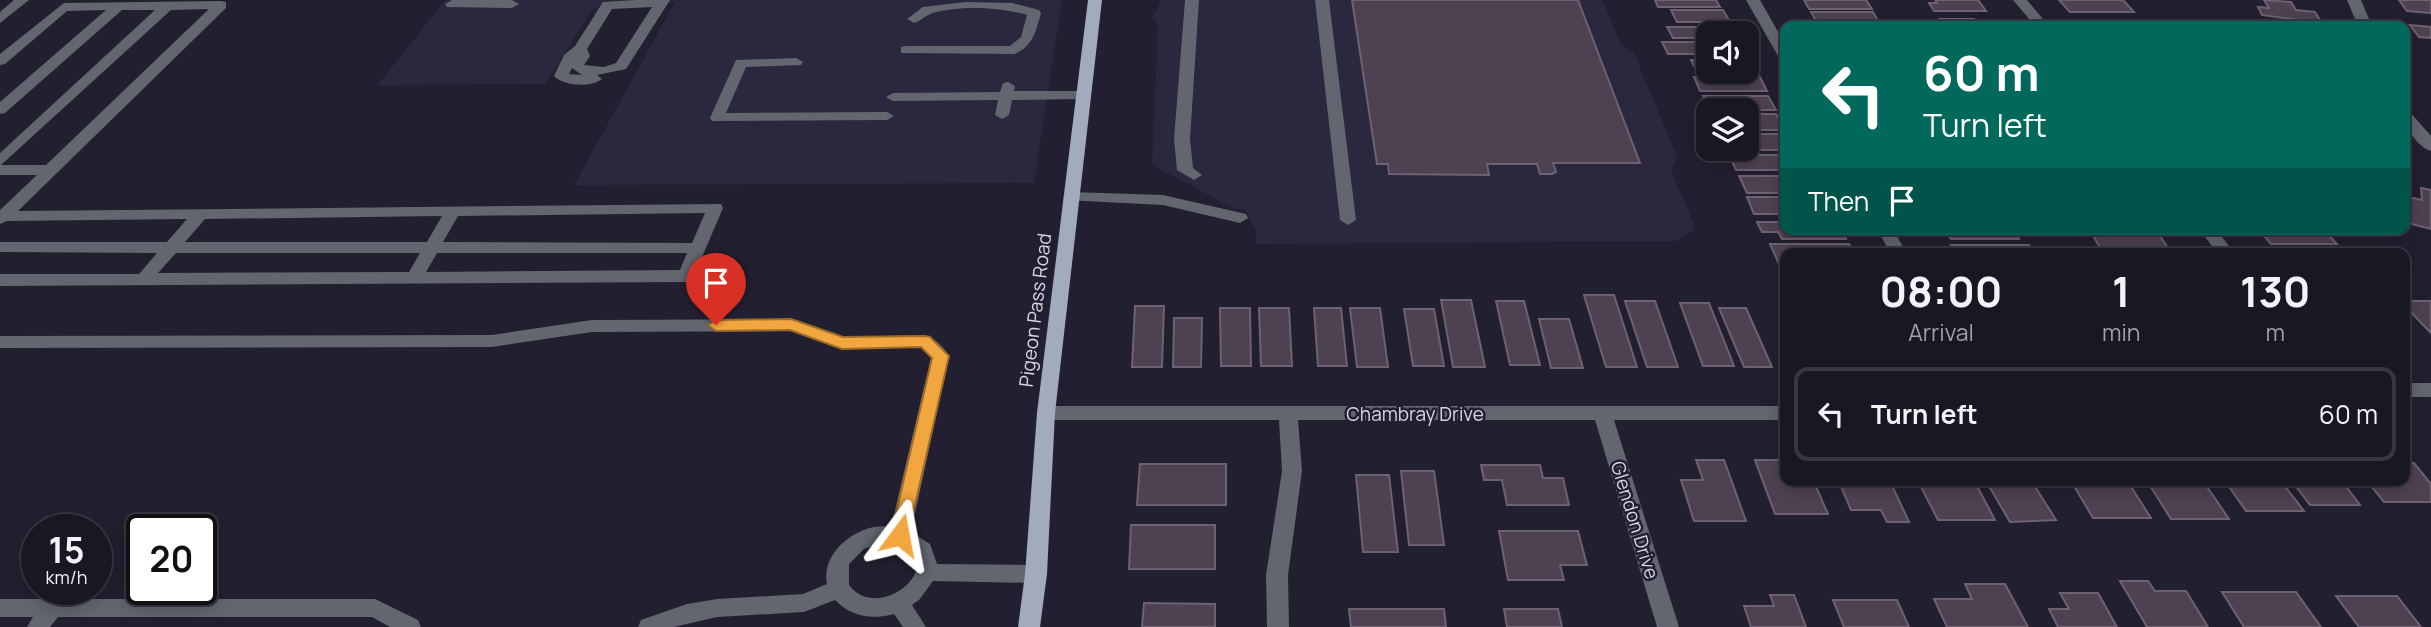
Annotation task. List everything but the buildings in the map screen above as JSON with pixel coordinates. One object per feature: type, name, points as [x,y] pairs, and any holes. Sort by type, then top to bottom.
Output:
[{"type":"main road","name":"Pigeon Pass Road","points":[[1029,627],[1036,574],[1046,412],[1095,0]]},
{"type":"street","points":[[0,19],[22,0]]},
{"type":"street","points":[[1192,0],[1182,139],[1185,170],[1194,175]]},
{"type":"street","points":[[1322,0],[1348,220]]},
{"type":"street","points":[[1753,0],[1780,47]]},
{"type":"street","points":[[2020,0],[2038,21]]},
{"type":"street","points":[[2354,0],[2363,21]]},
{"type":"street","points":[[662,2],[621,66],[603,79],[570,80],[561,76],[571,55],[580,49],[608,5],[662,2]]},
{"type":"street","points":[[0,61],[64,7],[137,3],[221,5],[1,217]]},
{"type":"street","points":[[452,4],[512,4]]},
{"type":"street","points":[[0,161],[167,5]]},
{"type":"street","points":[[0,110],[119,6]]},
{"type":"street","points":[[906,50],[1014,50],[1027,38],[1034,13],[1023,8],[955,7],[925,10],[914,19]]},
{"type":"street","points":[[796,62],[741,63],[717,118],[887,116]]},
{"type":"street","points":[[893,96],[1007,91],[1083,95]]},
{"type":"street","points":[[1002,115],[1007,91]]},
{"type":"street","points":[[2410,121],[2431,146]]},
{"type":"street","points":[[0,170],[51,170]]},
{"type":"street","points":[[1071,197],[1163,200],[1240,218]]},
{"type":"street","points":[[0,280],[686,276],[715,208],[1,217]]},
{"type":"street","points":[[414,278],[453,211]]},
{"type":"street","points":[[143,279],[200,214]]},
{"type":"street","points":[[0,247],[698,248]]},
{"type":"street","points":[[0,342],[492,341],[592,326],[791,325],[842,343],[925,341],[940,356],[900,535]]},
{"type":"street","points":[[2410,390],[2431,390]]},
{"type":"street","name":"Chambray Drive","points":[[1046,412],[1780,413]]},
{"type":"street","points":[[1278,627],[1277,575],[1292,471],[1288,414]]},
{"type":"street","name":"Glendon Drive","points":[[1603,414],[1668,627]]},
{"type":"street","points":[[934,571],[914,593],[899,603],[880,608],[862,607],[847,600],[838,589],[835,576],[839,561],[850,548],[866,538],[883,534],[900,535],[915,540],[925,551],[928,565],[934,571],[1036,574]]},
{"type":"street","points":[[649,627],[687,613],[717,608],[804,603],[838,589]]},
{"type":"street","points":[[899,603],[915,627]]},
{"type":"street","points":[[0,608],[375,608],[410,627]]},
{"type":"street","points":[[38,627],[52,608]]},
{"type":"shaded area","points":[[445,0],[1062,0],[1034,183],[574,185],[675,2],[647,7],[593,9],[545,84],[378,85]]},
{"type":"shaded area","points":[[1162,0],[1603,0],[1620,43],[1634,53],[1677,157],[1671,171],[1694,224],[1693,230],[1677,241],[1256,244],[1256,231],[1245,210],[1233,208],[1152,165],[1158,24],[1152,17]]},
{"type":"route","points":[[716,325],[791,325],[842,343],[925,341],[940,356],[900,535]]}]
